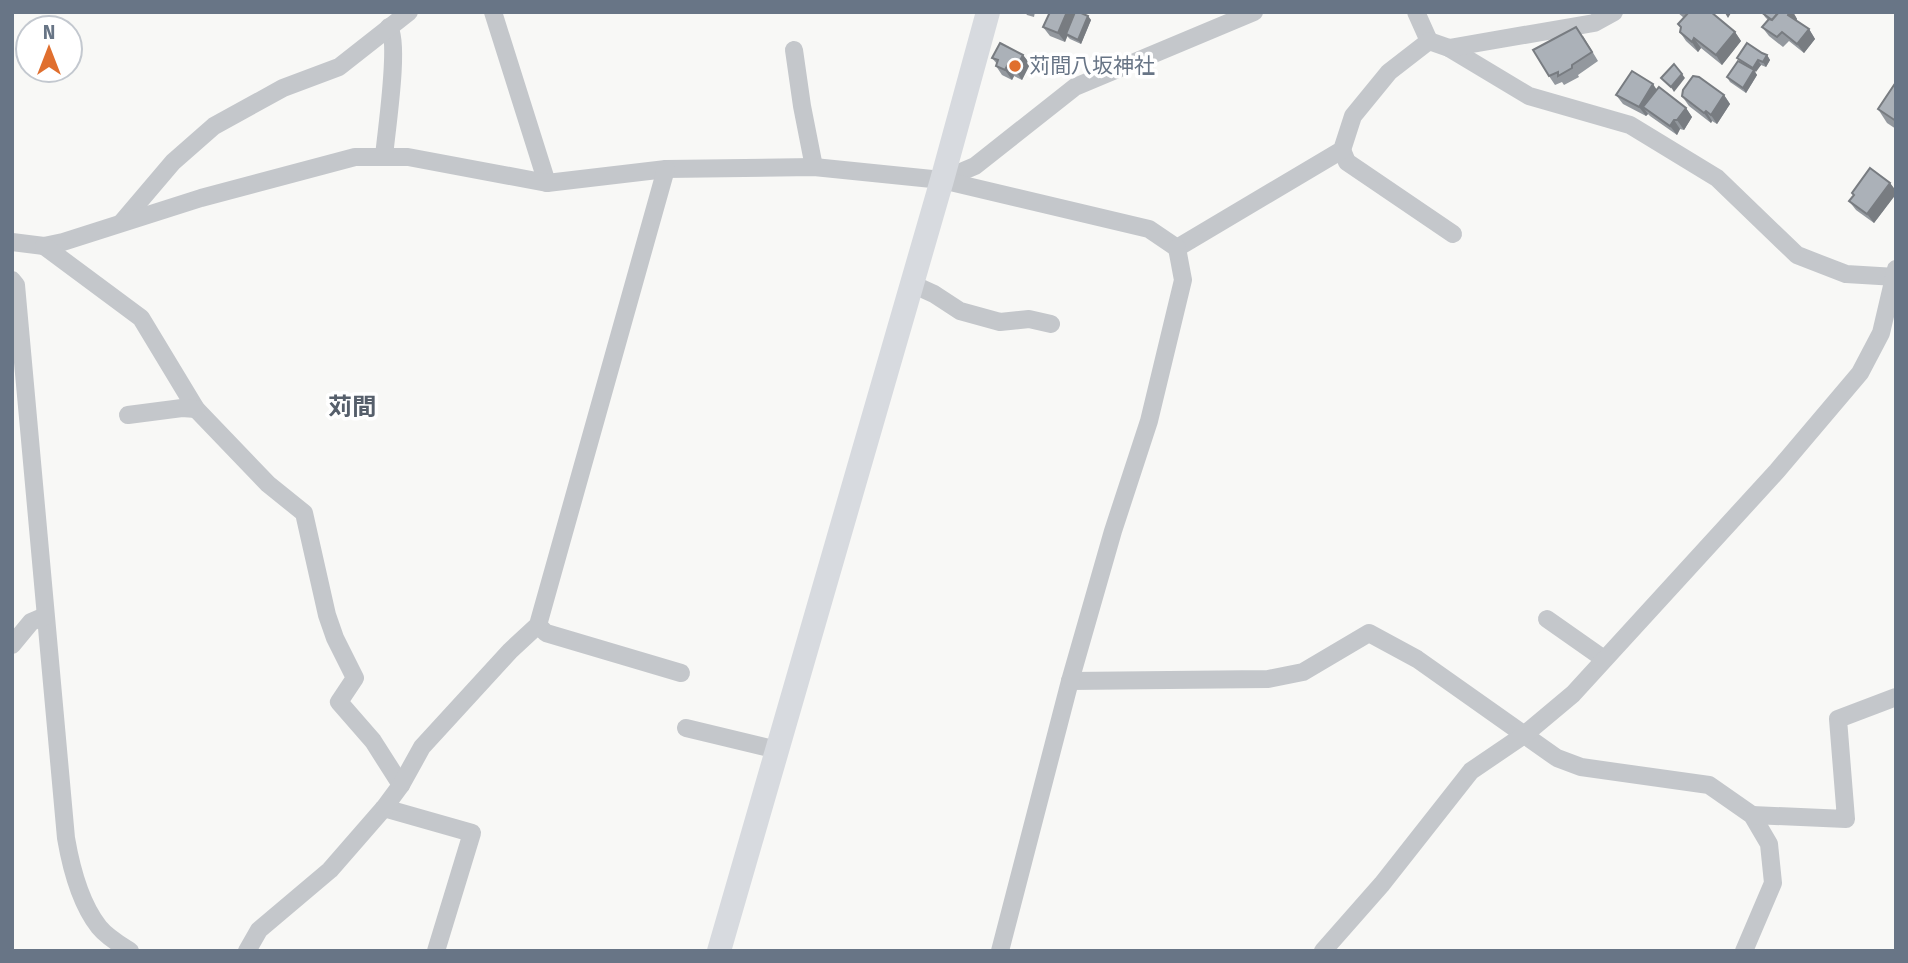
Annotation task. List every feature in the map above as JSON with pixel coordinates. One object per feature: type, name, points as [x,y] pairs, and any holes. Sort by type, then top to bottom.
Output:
[{"type":"street","points":[[122,222],[173,162],[214,126],[283,88],[339,67],[409,12]]},
{"type":"street","points":[[493,12],[547,183]]},
{"type":"street","points":[[719,951],[988,12]]},
{"type":"street","points":[[942,180],[975,166],[1075,87],[1218,20],[1254,12]]},
{"type":"street","points":[[1323,951],[1382,884],[1471,771],[1524,735],[1573,694],[1777,471],[1860,373],[1891,319],[1895,275],[1846,274],[1797,255],[1717,178],[1630,125],[1528,96],[1449,48],[1429,41],[1416,12]]},
{"type":"street","points":[[1449,48],[1594,23],[1614,12]]},
{"type":"street","points":[[384,157],[394,34],[389,27]]},
{"type":"street","points":[[1429,41],[1389,72],[1353,116],[1342,150],[1347,162],[1453,234]]},
{"type":"street","points":[[794,50],[814,167]]},
{"type":"street","points":[[1177,247],[1342,150]]},
{"type":"street","points":[[12,242],[44,246],[63,242],[122,222],[355,157],[408,157],[547,183],[666,169],[814,167],[942,180],[1149,229],[1177,247],[1184,280],[1149,421],[1070,681],[1000,951]]},
{"type":"street","points":[[247,951],[259,930],[330,870],[384,808],[401,785],[422,747],[510,651],[538,625],[666,169]]},
{"type":"street","points":[[44,246],[141,318],[195,409],[268,484],[304,513],[327,615],[355,678],[339,702],[373,741],[401,785]]},
{"type":"street","points":[[12,280],[16,285],[62,810],[70,862],[87,906],[99,927],[130,951]]},
{"type":"street","points":[[912,284],[934,294],[960,312],[1000,323],[1029,318],[1051,324]]},
{"type":"street","points":[[128,415],[182,408],[195,409]]},
{"type":"street","points":[[12,645],[31,622],[45,616]]},
{"type":"street","points":[[1547,619],[1604,659]]},
{"type":"street","points":[[538,625],[546,632],[681,673]]},
{"type":"street","points":[[1070,681],[1268,679],[1303,672],[1368,632],[1417,659],[1557,758],[1581,766],[1709,785],[1752,815],[1769,844],[1773,883],[1744,951]]},
{"type":"street","points":[[1752,815],[1846,819],[1838,719],[1896,697]]},
{"type":"street","points":[[686,729],[777,750]]},
{"type":"street","points":[[384,808],[472,833],[436,951]]},
{"type":"building","points":[[1050,12],[1067,12],[1058,33],[1043,27]]},
{"type":"building","points":[[1075,12],[1088,16],[1078,40],[1066,34]]},
{"type":"building","points":[[1689,12],[1711,12],[1735,32],[1716,55],[1694,38],[1692,42],[1680,32],[1681,27],[1678,24]]},
{"type":"building","points":[[1761,12],[1779,12],[1772,20]]},
{"type":"building","points":[[1779,12],[1789,12],[1788,15],[1809,29],[1797,44],[1782,32],[1777,37],[1762,27]]},
{"type":"building","points":[[1576,27],[1592,52],[1558,76],[1558,72],[1549,76],[1533,50]]},
{"type":"building","points":[[1000,43],[1023,55],[1015,70],[1007,66],[1005,70],[996,66],[998,60],[992,58]]},
{"type":"building","points":[[1747,43],[1767,55],[1763,62],[1758,60],[1753,68],[1737,58]]},
{"type":"building","points":[[1738,61],[1754,70],[1743,88],[1727,77]]},
{"type":"building","points":[[1674,64],[1682,74],[1671,87],[1661,78]]},
{"type":"building","points":[[1632,71],[1653,84],[1639,107],[1616,95]]},
{"type":"building","points":[[1693,76],[1699,77],[1724,95],[1711,115],[1706,111],[1704,113],[1682,96]]},
{"type":"building","points":[[1896,82],[1896,121],[1878,109]]},
{"type":"building","points":[[1659,87],[1686,108],[1670,126],[1643,107]]},
{"type":"building","points":[[1870,168],[1890,183],[1867,214],[1849,201]]},
{"type":"place","name":"苅間八坂神社","points":[[1015,66]]},
{"type":"district","name":"苅間","points":[[352,407]]}]
